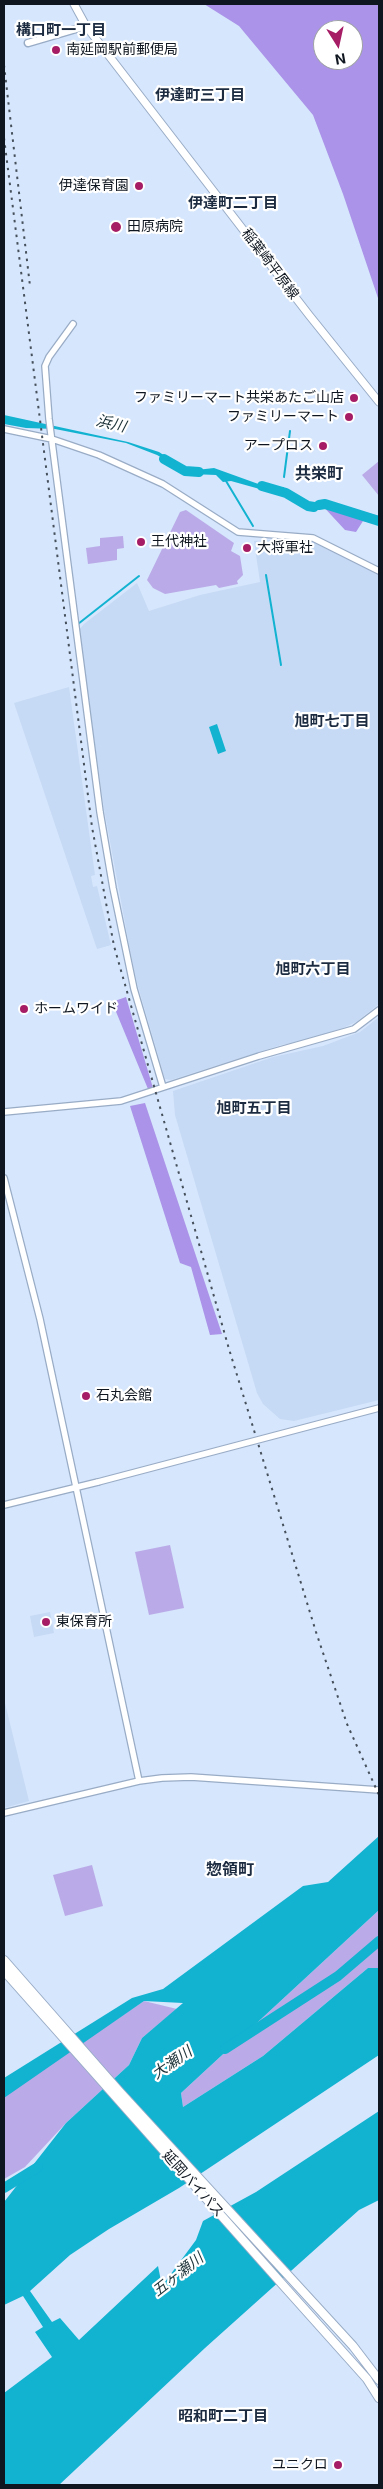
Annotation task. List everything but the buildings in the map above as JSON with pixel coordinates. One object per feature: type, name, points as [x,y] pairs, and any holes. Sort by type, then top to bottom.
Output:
[{"type":"highway","name":"延岡バイパス","points":[[5,1965],[377,2375]]},
{"type":"highway","name":"延岡バイパス","points":[[5,1965],[365,2378],[379,2398]]},
{"type":"highway","points":[[365,2378],[377,2375]]},
{"type":"main road","name":"稲葉崎平原線","points":[[74,4],[86,26],[309,315],[379,402]]},
{"type":"main road","points":[[28,44],[86,26]]},
{"type":"street","points":[[73,324],[49,357],[45,366],[52,436],[99,803],[113,888],[134,989],[163,1087]]},
{"type":"street","points":[[4,429],[52,436],[99,455],[162,484],[231,529],[242,533],[313,538],[379,571]]},
{"type":"street","points":[[4,1112],[121,1101],[250,1059],[354,1029],[379,1010]]},
{"type":"street","points":[[4,1178],[36,1301],[139,1781]]},
{"type":"street","points":[[4,1505],[77,1489],[379,1408]]},
{"type":"street","points":[[4,1813],[139,1781],[191,1777],[379,1790]]},
{"type":"shaded area","points":[[204,4],[379,4],[379,301],[343,194],[313,115],[239,26]]},
{"type":"shaded area","points":[[379,461],[379,496],[362,475]]},
{"type":"shaded area","points":[[324,500],[379,516],[379,525],[363,521],[356,532],[345,530],[320,503]]},
{"type":"shaded area","points":[[186,510],[234,543],[231,551],[240,556],[243,575],[237,581],[238,584],[219,588],[216,585],[165,594],[153,588],[147,580],[180,512]]},
{"type":"shaded area","points":[[123,536],[124,548],[117,549],[117,560],[88,564],[86,548],[100,546],[100,538]]},
{"type":"shaded area","points":[[291,539],[315,542],[328,550],[330,548],[379,575],[379,1004],[356,1022],[343,1028],[299,1042],[281,1045],[171,1080],[165,1079],[137,983],[130,950],[104,809],[79,630],[84,624],[137,583],[149,611],[200,595],[260,582],[254,541]]},
{"type":"shaded area","points":[[69,687],[95,875],[91,876],[93,887],[97,886],[111,945],[97,949],[14,703]]},
{"type":"shaded area","points":[[126,997],[153,1088],[148,1089],[112,1002]]},
{"type":"shaded area","points":[[379,1017],[379,1400],[294,1421],[280,1419],[263,1404],[257,1393],[175,1115],[173,1091],[273,1057],[323,1046],[360,1032]]},
{"type":"shaded area","points":[[145,1103],[222,1334],[210,1335],[191,1267],[180,1263],[130,1106]]},
{"type":"shaded area","points":[[170,1545],[184,1608],[149,1615],[135,1552]]},
{"type":"shaded area","points":[[50,1612],[54,1633],[34,1637],[30,1616]]},
{"type":"shaded area","points":[[4,1699],[29,1801],[4,1808]]},
{"type":"shaded area","points":[[92,1865],[103,1906],[65,1916],[53,1875]]},
{"type":"shaded area","points":[[379,1910],[379,1968],[368,1968],[263,2056],[183,2107],[181,2093]]},
{"type":"shaded area","points":[[144,2001],[177,2009],[142,2038],[129,2065],[66,2123],[25,2167],[4,2179],[4,2094]]},
{"type":"water","points":[[4,415],[128,442],[159,452],[188,471],[214,468],[275,490],[274,493],[231,481],[223,482],[216,475],[191,474],[157,455],[126,443],[55,429],[26,428],[4,424]]},
{"type":"water","points":[[217,724],[226,751],[218,754],[209,727]]},
{"type":"water","name":"五ヶ瀬川","points":[[379,1836],[379,1910],[181,2093],[183,2107],[263,2056],[368,1968],[379,1968],[379,2055],[179,2188],[109,2229],[70,2255],[30,2291],[52,2322],[60,2318],[79,2340],[158,2266],[162,2286],[196,2240],[203,2221],[256,2192],[379,2111],[379,2200],[359,2210],[205,2348],[59,2485],[4,2485],[4,2393],[52,2357],[35,2332],[43,2327],[23,2296],[4,2305],[4,2202],[66,2123],[129,2065],[142,2038],[183,2003],[144,2001],[4,2098],[4,2078],[132,1998],[163,1989],[303,1886],[328,1882]]},
{"type":"waterway","points":[[284,477],[290,431]]},
{"type":"waterway","name":"浜川","points":[[164,459],[185,471],[199,472]]},
{"type":"waterway","points":[[226,481],[253,526]]},
{"type":"waterway","name":"浜川","points":[[262,486],[286,493],[308,506],[314,507]]},
{"type":"waterway","name":"浜川","points":[[282,492],[283,488]]},
{"type":"waterway","name":"浜川","points":[[319,505],[325,504],[379,521]]},
{"type":"waterway","points":[[266,575],[281,665]]},
{"type":"waterway","points":[[78,624],[139,576]]},
{"type":"waterway","name":"大瀬川","points":[[225,2049],[338,1976],[379,1941]]},
{"type":"waterway","name":"大瀬川","points":[[4,2188],[38,2167]]},
{"type":"railway","points":[[4,65],[30,286]]},
{"type":"railway","points":[[4,138],[92,827],[114,946],[229,1349],[316,1632],[347,1724],[379,1795]]},
{"type":"place","name":"南延岡駅前郵便局","points":[[56,50]]},
{"type":"place","name":"伊達保育園","points":[[139,186]]},
{"type":"place","name":"田原病院","points":[[116,227]]},
{"type":"place","name":"ファミリーマート共栄あたご山店","points":[[354,398]]},
{"type":"place","name":"ファミリーマート","points":[[349,417]]},
{"type":"place","name":"アープロス","points":[[323,446]]},
{"type":"place","name":"王代神社","points":[[141,542]]},
{"type":"place","name":"大将軍社","points":[[247,548]]},
{"type":"place","name":"ホームワイド","points":[[24,1009]]},
{"type":"place","name":"石丸会館","points":[[86,1396]]},
{"type":"place","name":"東保育所","points":[[46,1622]]},
{"type":"place","name":"ユニクロ","points":[[338,2465]]},
{"type":"district","name":"構口町一丁目","points":[[61,30]]},
{"type":"district","name":"伊達町三丁目","points":[[200,95]]},
{"type":"district","name":"伊達町二丁目","points":[[233,203]]},
{"type":"district","name":"共栄町","points":[[319,474]]},
{"type":"district","name":"旭町七丁目","points":[[332,721]]},
{"type":"district","name":"旭町六丁目","points":[[313,969]]},
{"type":"district","name":"旭町五丁目","points":[[254,1108]]},
{"type":"district","name":"惣領町","points":[[230,1870]]},
{"type":"district","name":"昭和町二丁目","points":[[223,2416]]}]
